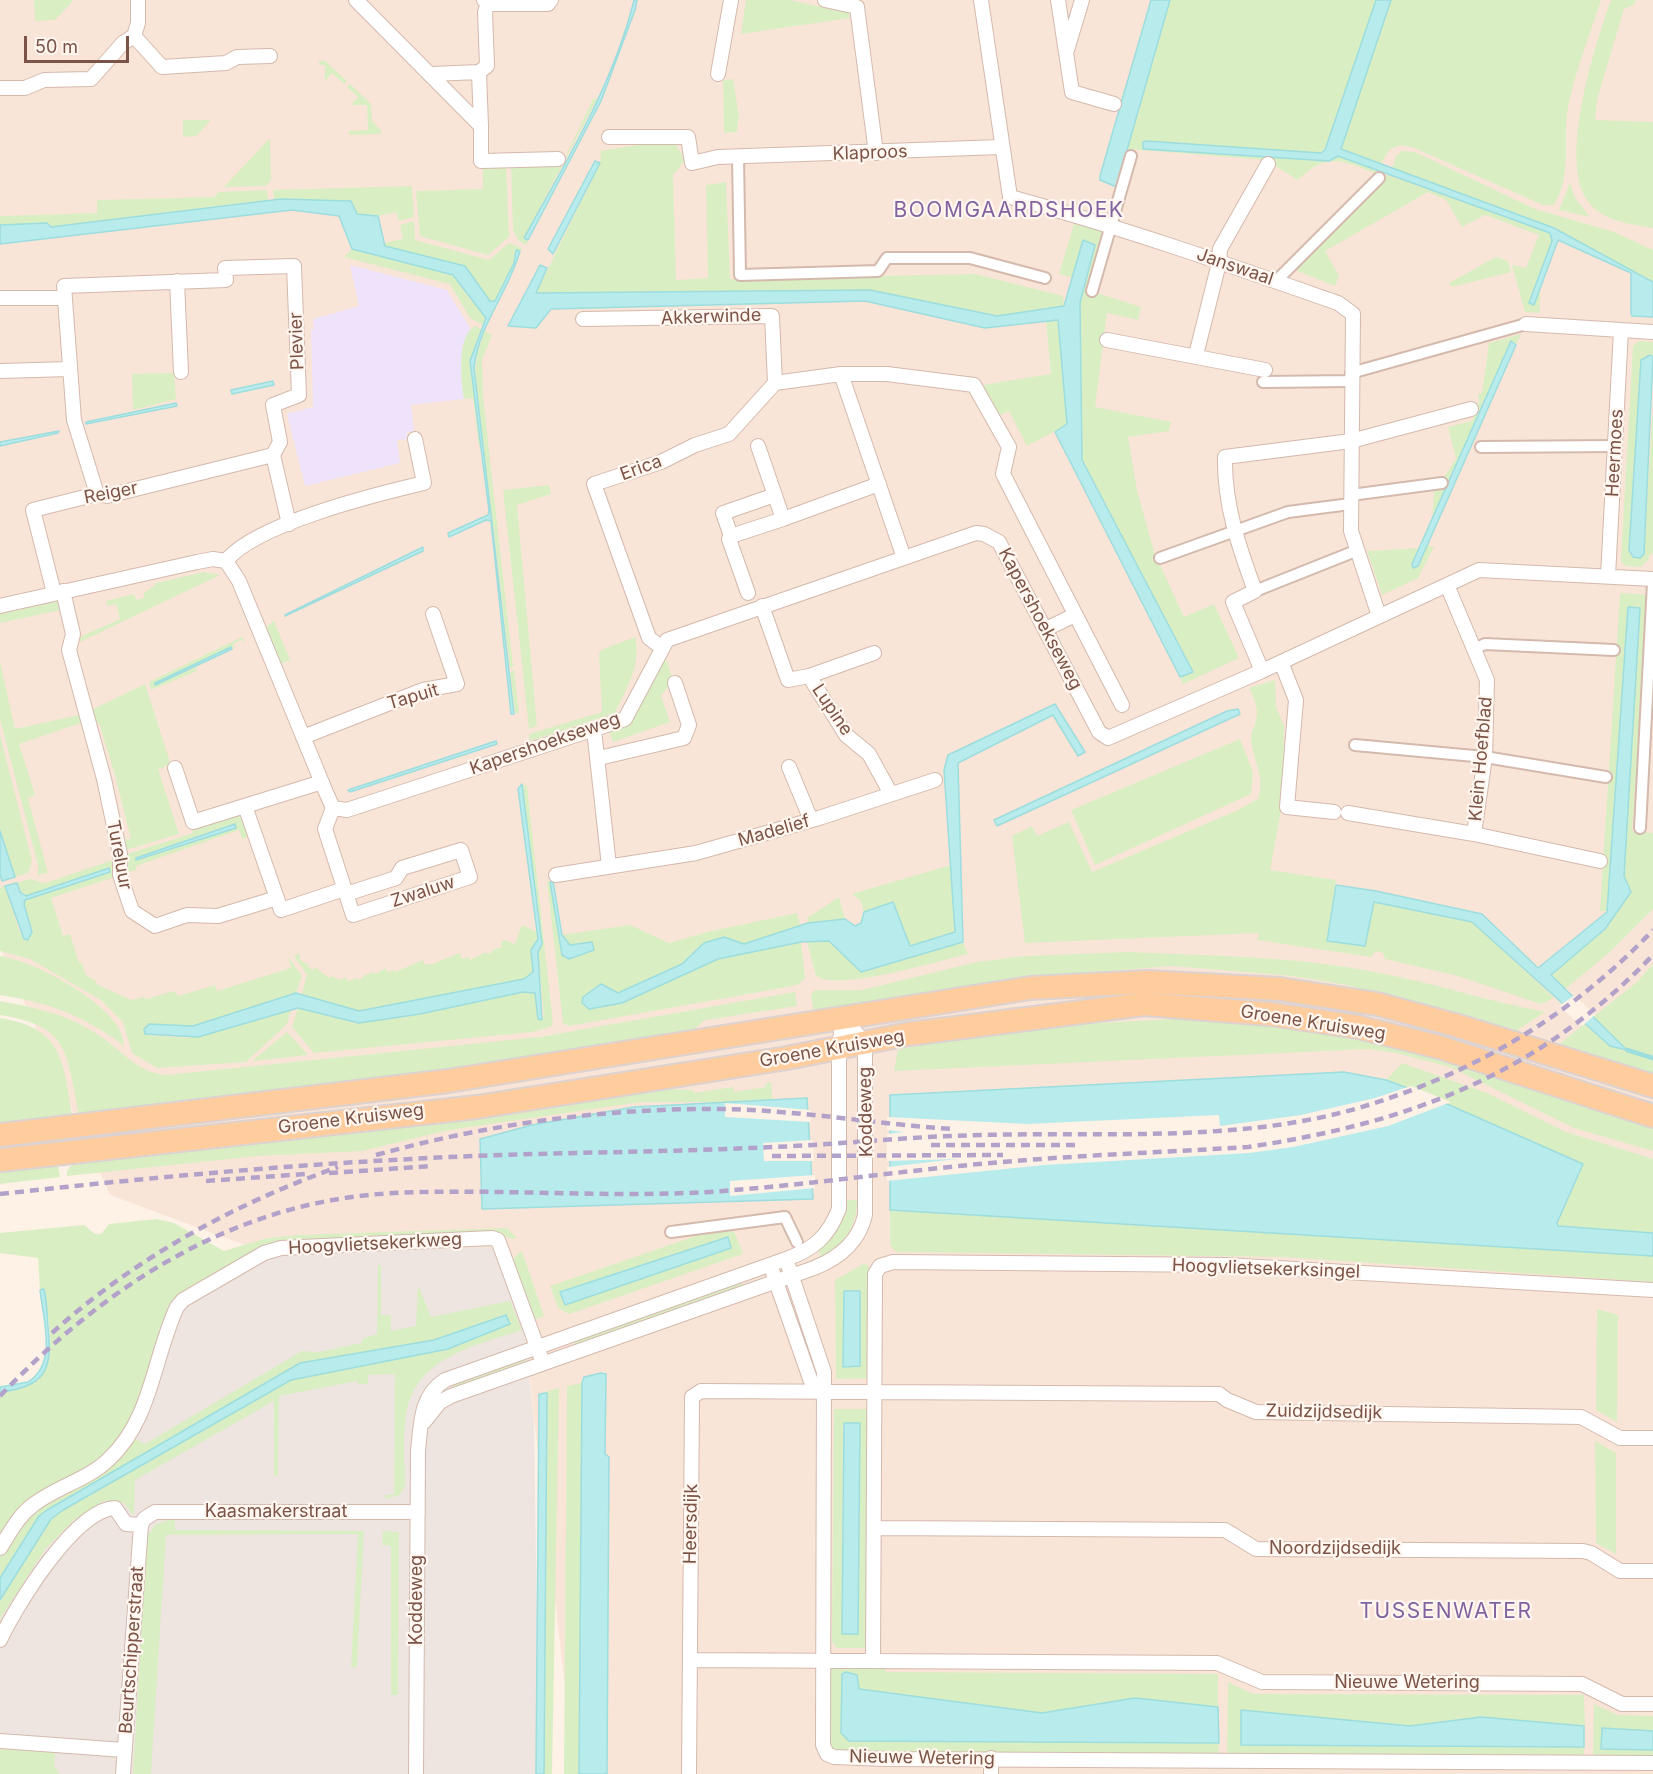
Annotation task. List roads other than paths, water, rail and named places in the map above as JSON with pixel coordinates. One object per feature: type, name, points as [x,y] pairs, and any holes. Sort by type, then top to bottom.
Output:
[{"type":"main road","name":"Groene Kruisweg","points":[[0,1135],[447,1081],[1030,988],[1147,982],[1280,988],[1377,1004],[1653,1086]]},
{"type":"main road","name":"Groene Kruisweg","points":[[0,1160],[477,1107],[864,1042],[1033,1016],[1144,1004],[1270,1014],[1358,1027],[1439,1047],[1653,1116]]},
{"type":"street","points":[[0,88],[25,88],[44,80],[91,79],[123,44],[134,36],[138,23],[138,0]]},
{"type":"street","points":[[356,0],[432,74],[438,84],[481,126]]},
{"type":"street","points":[[432,74],[479,72],[487,66],[486,2],[548,4],[551,0]]},
{"type":"street","points":[[718,75],[731,0]]},
{"type":"street","points":[[825,0],[857,7],[876,153]]},
{"type":"street","name":"Janswaal","points":[[981,0],[1010,197],[1112,225],[1338,303],[1353,314],[1351,531],[1379,616]]},
{"type":"street","points":[[1058,0],[1072,92],[1114,104]]},
{"type":"street","points":[[1066,52],[1082,0]]},
{"type":"street","points":[[134,36],[162,67],[226,63],[237,57],[270,56]]},
{"type":"street","points":[[479,72],[481,161],[558,159]]},
{"type":"street","name":"Klaproos","points":[[609,137],[688,137],[692,163],[718,157],[1001,147]]},
{"type":"street","points":[[1092,291],[1131,156]]},
{"type":"street","points":[[738,157],[740,275],[878,271],[887,258],[970,258],[1045,278]]},
{"type":"street","points":[[1196,355],[1219,263],[1220,249],[1269,164]]},
{"type":"street","points":[[1276,281],[1378,178]]},
{"type":"street","name":"Plevier","points":[[64,298],[64,286],[226,280],[225,268],[294,266],[299,395],[273,405],[280,442],[273,455],[289,524]]},
{"type":"street","points":[[177,281],[181,372]]},
{"type":"street","points":[[0,298],[64,298],[74,420],[97,494]]},
{"type":"street","name":"Akkerwinde","points":[[583,319],[772,315],[775,383]]},
{"type":"street","points":[[1107,340],[1196,355],[1264,376],[1352,377],[1526,324],[1653,332]]},
{"type":"street","name":"Heermoes","points":[[1608,576],[1621,330]]},
{"type":"street","points":[[0,371],[70,369]]},
{"type":"street","points":[[775,383],[842,374],[887,374],[974,385],[1009,447],[1003,474],[1122,705]]},
{"type":"street","points":[[842,374],[904,558]]},
{"type":"street","name":"Erica","points":[[662,648],[649,638],[594,484],[661,462],[695,445],[729,434],[775,383]]},
{"type":"street","points":[[1255,591],[1234,532],[1224,484],[1225,458],[1351,441],[1471,409]]},
{"type":"street","points":[[226,561],[233,552],[289,524],[360,499],[424,483],[415,439]]},
{"type":"street","points":[[758,446],[783,519]]},
{"type":"street","points":[[1481,447],[1616,446]]},
{"type":"street","name":"Reiger","points":[[58,592],[33,510],[97,494],[107,496],[273,455]]},
{"type":"street","points":[[1160,558],[1288,513],[1442,483]]},
{"type":"street","points":[[731,536],[879,484]]},
{"type":"street","points":[[748,593],[729,540],[731,536],[723,513],[775,495]]},
{"type":"street","name":"Kapershoekseweg","points":[[333,808],[347,810],[625,719],[667,640],[975,534],[992,537],[1003,549],[1100,732],[1108,738],[1262,671],[1479,570],[1608,576],[1653,581]]},
{"type":"street","points":[[1262,671],[1233,602],[1358,550]]},
{"type":"street","points":[[0,606],[213,559],[226,561],[239,581],[333,808]]},
{"type":"street","points":[[1640,828],[1653,581]]},
{"type":"street","name":"Klein Hoefblad","points":[[1447,585],[1487,680],[1485,757],[1474,834]]},
{"type":"street","name":"Tureluur","points":[[58,592],[73,634],[69,650],[83,710],[104,779],[120,854],[120,875],[132,911],[155,926],[187,915],[218,916],[277,898]]},
{"type":"street","name":"Lupine","points":[[762,606],[788,680],[809,676],[846,735],[869,754],[891,794]]},
{"type":"street","name":"Tapuit","points":[[303,737],[423,690],[457,684],[434,614]]},
{"type":"street","points":[[1046,629],[1075,615]]},
{"type":"street","points":[[1474,649],[1485,644],[1614,650]]},
{"type":"street","points":[[809,676],[874,653]]},
{"type":"street","points":[[1281,662],[1296,700],[1287,807],[1474,834],[1600,861]]},
{"type":"street","points":[[599,758],[684,738],[689,725],[675,683]]},
{"type":"street","points":[[594,730],[599,758],[609,866]]},
{"type":"street","points":[[1355,745],[1485,757],[1606,777]]},
{"type":"street","points":[[789,767],[811,819]]},
{"type":"street","points":[[175,768],[193,822],[322,782]]},
{"type":"street","name":"Madelief","points":[[556,875],[696,853],[935,780]]},
{"type":"street","points":[[245,806],[277,898]]},
{"type":"street","name":"Zwaluw","points":[[277,898],[281,910],[345,891],[396,878],[402,868],[461,850],[470,877],[353,915],[345,891],[325,829],[333,808]]},
{"type":"street","name":"Koddeweg","points":[[421,1426],[433,1408],[446,1399],[792,1276],[828,1262],[851,1245],[863,1224],[866,1194],[864,1042],[843,1017]]},
{"type":"street","name":"Koddeweg","points":[[416,1774],[418,1512],[421,1426],[425,1404],[439,1384],[538,1346],[770,1265],[816,1246],[832,1227],[839,1209],[839,1048],[843,1017]]},
{"type":"street","points":[[671,1232],[785,1217],[797,1242]]},
{"type":"street","name":"Hoogvlietsekerkweg","points":[[0,1548],[20,1516],[32,1505],[108,1461],[121,1445],[153,1385],[177,1307],[183,1300],[264,1253],[281,1248],[492,1238],[498,1240],[543,1363]]},
{"type":"street","name":"Nieuwe Wetering","points":[[786,1259],[824,1372],[820,1391],[823,1745],[827,1754],[834,1757],[1116,1759],[1362,1768],[1477,1768],[1653,1763]]},
{"type":"street","name":"Hoogvlietsekerksingel","points":[[873,1393],[875,1274],[880,1266],[893,1262],[1226,1265],[1653,1290]]},
{"type":"street","name":"Nieuwe Wetering","points":[[770,1265],[820,1391]]},
{"type":"street","name":"Heersdijk","points":[[689,1774],[692,1397],[700,1391],[820,1391]]},
{"type":"street","name":"Zuidzijdsedijk","points":[[820,1391],[1219,1394],[1227,1400],[1257,1412],[1581,1417],[1620,1438],[1653,1438]]},
{"type":"street","points":[[873,1393],[873,1661]]},
{"type":"street","points":[[0,1640],[26,1592],[49,1561],[100,1511],[115,1508],[126,1524],[141,1525]]},
{"type":"street","name":"Kaasmakerstraat","points":[[141,1525],[144,1519],[155,1512],[418,1512]]},
{"type":"street","name":"Beurtschipperstraat","points":[[123,1774],[141,1525]]},
{"type":"street","name":"Noordzijdsedijk","points":[[873,1528],[1225,1530],[1256,1549],[1583,1551],[1591,1553],[1620,1571],[1653,1571]]},
{"type":"street","points":[[690,1660],[823,1660]]},
{"type":"street","name":"Nieuwe Wetering","points":[[823,1660],[1217,1663],[1262,1682],[1582,1684],[1622,1704],[1653,1704]]},
{"type":"street","points":[[0,1742],[124,1750]]},
{"type":"street","points":[[991,1758],[991,1774]]},
{"type":"street","points":[[1116,1759],[1116,1774]]},
{"type":"water","points":[[634,0],[637,0],[635,10],[601,101],[528,240],[524,238],[572,152],[601,93],[625,32]]},
{"type":"water","points":[[1151,0],[1170,0],[1117,185],[1114,186],[1100,180],[1100,176]]},
{"type":"water","points":[[1376,0],[1391,0],[1341,149],[1554,228],[1653,282],[1653,317],[1632,316],[1631,273],[1558,240],[1534,305],[1529,303],[1552,241],[1550,233],[1338,156],[1329,161],[1143,149],[1143,142],[1146,141],[1321,153],[1325,150]]},
{"type":"water","points":[[595,161],[600,163],[553,254],[548,249]]},
{"type":"water","points":[[281,199],[351,201],[357,214],[378,216],[385,246],[465,266],[490,301],[495,301],[514,263],[516,250],[520,251],[509,280],[481,338],[474,368],[514,714],[511,714],[491,521],[486,520],[449,537],[448,533],[488,515],[489,511],[470,361],[486,318],[453,275],[352,249],[339,216],[292,210],[0,244],[0,225],[47,223],[51,227]]},
{"type":"water","points":[[1083,240],[1095,245],[1080,303],[1082,460],[1193,672],[1180,677],[1055,432],[1067,424],[1058,320],[985,328],[865,301],[551,309],[536,328],[508,326],[540,265],[547,268],[536,293],[870,290],[997,316],[1064,306]]},
{"type":"water","points":[[1511,341],[1516,345],[1418,566],[1413,568],[1412,564]]},
{"type":"water","points":[[1650,355],[1653,357],[1644,554],[1640,558],[1633,557],[1629,550],[1641,360]]},
{"type":"water","points":[[273,381],[274,385],[232,394],[231,390]]},
{"type":"water","points":[[176,403],[177,406],[86,424],[86,422]]},
{"type":"water","points":[[59,431],[58,433],[0,446],[0,442]]},
{"type":"water","points":[[423,547],[423,551],[285,616],[285,615]]},
{"type":"water","points":[[1628,607],[1640,608],[1624,876],[1631,892],[1605,929],[1551,975],[1627,1050],[1610,1046],[1472,922],[1374,902],[1365,946],[1327,941],[1336,885],[1376,891],[1482,914],[1538,968],[1607,912]]},
{"type":"water","points":[[231,647],[232,649],[155,685],[155,683]]},
{"type":"water","points":[[1055,704],[1085,752],[1078,756],[1053,715],[958,763],[963,942],[861,972],[829,941],[801,942],[718,959],[622,1003],[589,1009],[582,1003],[583,997],[601,984],[618,993],[682,964],[704,943],[724,937],[744,944],[808,923],[845,919],[855,926],[861,923],[864,912],[893,902],[910,946],[955,932],[944,770],[948,755]]},
{"type":"water","points":[[1238,709],[1240,714],[997,826],[994,820],[1227,711]]},
{"type":"water","points":[[496,741],[497,744],[350,792],[348,790]]},
{"type":"water","points":[[522,784],[542,944],[538,952],[542,1020],[538,1019],[535,993],[523,992],[420,1014],[359,1023],[298,1008],[198,1037],[145,1034],[144,1029],[149,1024],[193,1026],[296,993],[359,1011],[524,979],[533,972],[531,950],[538,939],[518,789]]},
{"type":"water","points":[[235,824],[236,828],[136,860],[136,858]]},
{"type":"water","points":[[0,831],[15,877],[2,881],[0,875]]},
{"type":"water","points":[[109,868],[110,872],[25,900],[24,904],[32,932],[28,940],[24,939],[5,886],[17,883],[20,892],[26,896]]},
{"type":"water","points":[[553,881],[562,935],[570,945],[592,942],[594,950],[569,959],[562,955],[550,882]]},
{"type":"water","points":[[1344,1072],[1386,1080],[1429,1096],[1583,1164],[1557,1223],[1558,1226],[1653,1233],[1653,1256],[890,1210],[890,1095]]},
{"type":"water","points":[[807,1098],[813,1199],[482,1209],[480,1139],[532,1125],[634,1107]]},
{"type":"water","points":[[728,1237],[731,1248],[565,1305],[560,1292]]},
{"type":"water","points":[[44,1289],[49,1341],[47,1364],[37,1380],[28,1386],[0,1392],[0,1387],[28,1382],[43,1364],[46,1340],[40,1290]]},
{"type":"water","points":[[844,1291],[860,1291],[860,1366],[843,1367]]},
{"type":"water","points":[[506,1315],[510,1324],[448,1349],[291,1380],[51,1519],[0,1600],[0,1578],[39,1516],[300,1363],[434,1340]]},
{"type":"water","points":[[606,1374],[605,1454],[609,1457],[607,1774],[579,1774],[582,1383],[584,1377]]},
{"type":"water","points":[[547,1393],[544,1774],[536,1774],[539,1394]]},
{"type":"water","points":[[844,1423],[860,1423],[858,1634],[842,1634]]},
{"type":"water","points":[[846,1672],[857,1675],[859,1689],[1042,1713],[1135,1698],[1218,1707],[1219,1743],[849,1741],[841,1733],[842,1674]]},
{"type":"water","points":[[1241,1710],[1410,1726],[1481,1717],[1584,1726],[1584,1747],[1241,1745]]},
{"type":"water","points":[[1602,1728],[1653,1731],[1653,1750],[1601,1749]]},
{"type":"waterway","points":[[1627,1050],[1653,1058]]},
{"type":"railway","points":[[0,1194],[103,1183],[359,1162],[794,1146],[952,1136],[1155,1134],[1257,1128],[1355,1109],[1397,1095],[1478,1061],[1516,1040],[1588,990],[1653,930]]},
{"type":"railway","points":[[0,1396],[41,1356],[129,1285],[177,1256],[227,1231],[280,1212],[336,1199],[394,1193],[641,1194],[723,1191],[995,1163],[1248,1147],[1307,1137],[1363,1124],[1417,1107],[1468,1087],[1517,1062],[1564,1032],[1609,997],[1653,955]]},
{"type":"railway","points":[[376,1155],[461,1135],[547,1120],[677,1109],[779,1112],[952,1129]]},
{"type":"railway","points":[[931,1145],[1075,1145]]},
{"type":"railway","points":[[772,1156],[1003,1155]]},
{"type":"railway","points":[[329,1173],[433,1166]]},
{"type":"railway","points":[[52,1333],[117,1281],[187,1236],[261,1198],[338,1167]]},
{"type":"railway","points":[[206,1181],[305,1174]]},
{"type":"district","name":"BOOMGAARDSHOEK","points":[[1009,211]]},
{"type":"district","name":"TUSSENWATER","points":[[1446,1612]]}]
